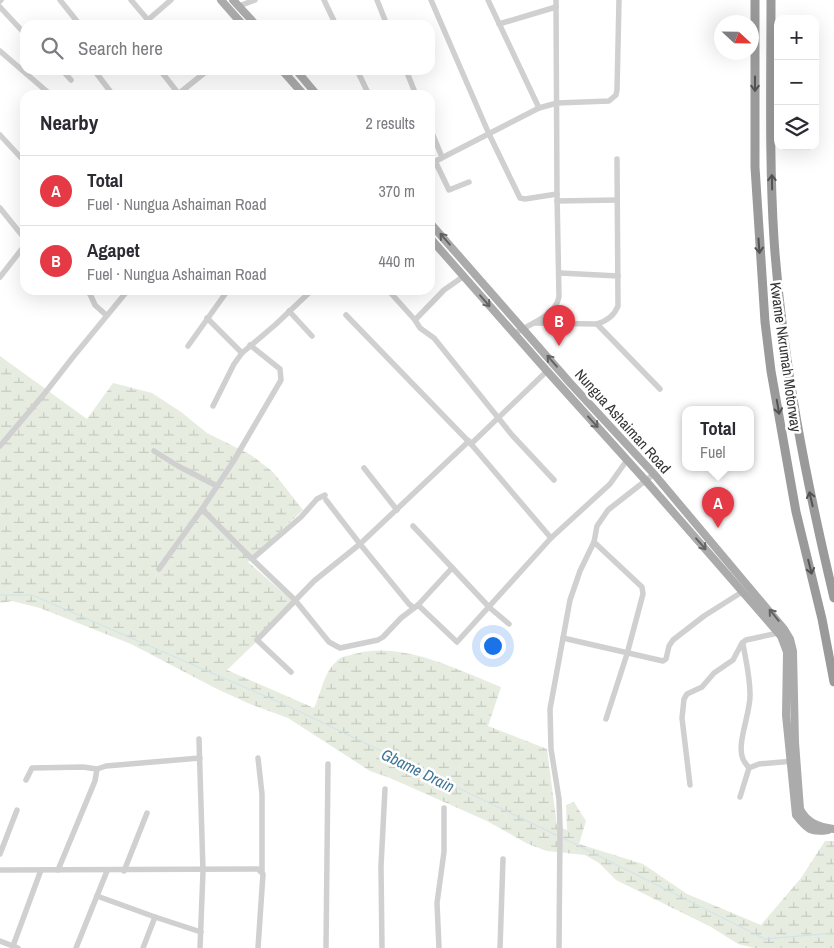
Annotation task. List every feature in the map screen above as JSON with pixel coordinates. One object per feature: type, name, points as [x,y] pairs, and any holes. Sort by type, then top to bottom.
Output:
[{"type":"highway","name":"Kwame Nkrumah Motorway","points":[[755,0],[756,177],[764,322],[796,512],[822,619],[834,682]]},
{"type":"highway","name":"Kwame Nkrumah Motorway","points":[[771,0],[771,108],[775,250],[788,368],[799,436],[834,598]]},
{"type":"main road","points":[[221,0],[239,20]]},
{"type":"main road","points":[[234,0],[252,20]]},
{"type":"main road","points":[[286,75],[300,90]]},
{"type":"main road","points":[[300,75],[313,90]]},
{"type":"main road","name":"Nungua Ashaiman Road","points":[[435,229],[654,474],[773,614],[790,639],[794,661],[793,760],[796,815],[807,828],[816,832],[834,829]]},
{"type":"main road","name":"Nungua Ashaiman Road","points":[[435,244],[646,481],[785,643],[787,652],[786,715],[793,760]]},
{"type":"street","points":[[60,0],[76,20]]},
{"type":"street","points":[[131,0],[148,20],[171,0]]},
{"type":"street","points":[[240,6],[255,0]]},
{"type":"street","points":[[324,0],[334,20]]},
{"type":"street","points":[[377,0],[386,20]]},
{"type":"street","points":[[431,0],[489,134],[520,198],[525,199],[557,194]]},
{"type":"street","points":[[488,0],[539,108]]},
{"type":"street","points":[[514,334],[534,323],[557,304],[560,297],[557,201],[556,0]]},
{"type":"street","points":[[435,160],[539,108],[557,103],[609,101],[616,95],[620,0]]},
{"type":"street","points":[[0,6],[20,28]]},
{"type":"street","points":[[499,24],[556,7]]},
{"type":"street","points":[[0,51],[20,68]]},
{"type":"street","points":[[28,75],[45,90]]},
{"type":"street","points":[[66,75],[71,80]]},
{"type":"street","points":[[98,75],[109,90]]},
{"type":"street","points":[[164,75],[174,90]]},
{"type":"street","points":[[182,90],[202,75]]},
{"type":"street","points":[[359,75],[367,90]]},
{"type":"street","points":[[408,75],[414,90]]},
{"type":"street","points":[[0,135],[20,157]]},
{"type":"street","points":[[435,140],[442,157]]},
{"type":"street","points":[[534,323],[597,324],[605,321],[616,312],[618,306],[617,159]]},
{"type":"street","points":[[435,167],[450,190],[469,182]]},
{"type":"street","points":[[557,201],[617,200]]},
{"type":"street","points":[[0,208],[20,233]]},
{"type":"street","points":[[0,277],[20,253]]},
{"type":"street","points":[[0,262],[7,267]]},
{"type":"street","points":[[560,273],[618,276]]},
{"type":"street","points":[[415,320],[444,290],[464,276]]},
{"type":"street","points":[[90,295],[95,306],[106,315]]},
{"type":"street","points":[[0,446],[124,295]]},
{"type":"street","points":[[188,346],[224,295]]},
{"type":"street","points":[[213,406],[234,364],[242,353],[307,295]]},
{"type":"street","points":[[392,295],[423,331],[430,334],[440,344],[498,417],[554,480]]},
{"type":"street","points":[[289,311],[312,336]]},
{"type":"street","points":[[346,316],[470,442],[551,538]]},
{"type":"street","points":[[207,318],[242,353]]},
{"type":"street","points":[[597,324],[660,389]]},
{"type":"street","points":[[159,568],[217,486],[281,380],[280,368],[250,345]]},
{"type":"street","points":[[291,672],[256,640],[314,581],[360,544],[547,371]]},
{"type":"street","points":[[154,451],[217,486]]},
{"type":"street","points":[[252,559],[301,517],[317,499],[325,498],[409,604],[416,606],[458,642],[551,538],[610,484],[627,460]]},
{"type":"street","points":[[364,468],[397,510]]},
{"type":"street","points":[[558,948],[560,827],[559,799],[551,749],[550,709],[570,600],[580,571],[594,542],[597,526],[602,517],[608,510],[654,474]]},
{"type":"street","points":[[202,508],[295,600],[330,642],[340,648],[378,640],[416,606],[452,568]]},
{"type":"street","points":[[413,526],[490,608],[509,624]]},
{"type":"street","points":[[594,542],[642,587],[642,602],[606,719]]},
{"type":"street","points":[[563,638],[663,661],[666,659],[669,646],[673,640],[704,616],[742,592]]},
{"type":"street","points":[[690,785],[682,718],[684,699],[687,694],[702,687],[714,673],[733,660],[742,642],[778,633]]},
{"type":"street","points":[[742,642],[750,693],[750,707],[743,731],[741,753],[742,759],[749,768]]},
{"type":"street","points":[[199,739],[203,871],[200,948]]},
{"type":"street","points":[[26,780],[32,768],[82,767],[97,769],[106,766],[200,758]]},
{"type":"street","points":[[258,758],[262,794],[263,874],[258,948]]},
{"type":"street","points":[[749,768],[759,764],[793,760]]},
{"type":"street","points":[[326,948],[328,764]]},
{"type":"street","points":[[740,797],[749,768]]},
{"type":"street","points":[[58,870],[94,781],[97,769]]},
{"type":"street","points":[[382,948],[381,866],[385,789]]},
{"type":"street","points":[[438,948],[437,903],[444,852],[444,808]]},
{"type":"street","points":[[0,854],[17,810]]},
{"type":"street","points":[[124,870],[147,813]]},
{"type":"street","points":[[500,948],[503,859]]},
{"type":"street","points":[[0,870],[203,871],[258,869],[262,871]]},
{"type":"street","points":[[0,941],[16,947],[41,870]]},
{"type":"street","points":[[76,948],[108,870]]},
{"type":"street","points":[[97,896],[201,932]]},
{"type":"street","points":[[143,948],[155,917]]},
{"type":"green space","points":[[0,356],[87,419],[113,383],[152,393],[181,412],[207,433],[251,455],[273,472],[303,510],[248,562],[296,604],[227,670],[314,708],[332,666],[345,656],[369,651],[408,653],[427,658],[501,687],[488,726],[547,749],[557,826],[567,830],[566,805],[574,802],[586,821],[579,844],[643,864],[687,894],[761,925],[801,878],[825,841],[834,841],[834,948],[754,948],[738,944],[711,927],[616,880],[599,863],[585,855],[547,851],[528,844],[487,821],[370,771],[288,718],[217,689],[131,644],[40,608],[12,601],[0,603]]},
{"type":"waterway","name":"Gbame Drain","points":[[0,595],[32,595],[288,706],[558,836]]},
{"type":"waterway","name":"Gbame Drain","points":[[561,837],[765,939],[834,933]]},
{"type":"place","name":"Agapet","points":[[559,346]]},
{"type":"place","name":"Total","points":[[718,528]]}]
